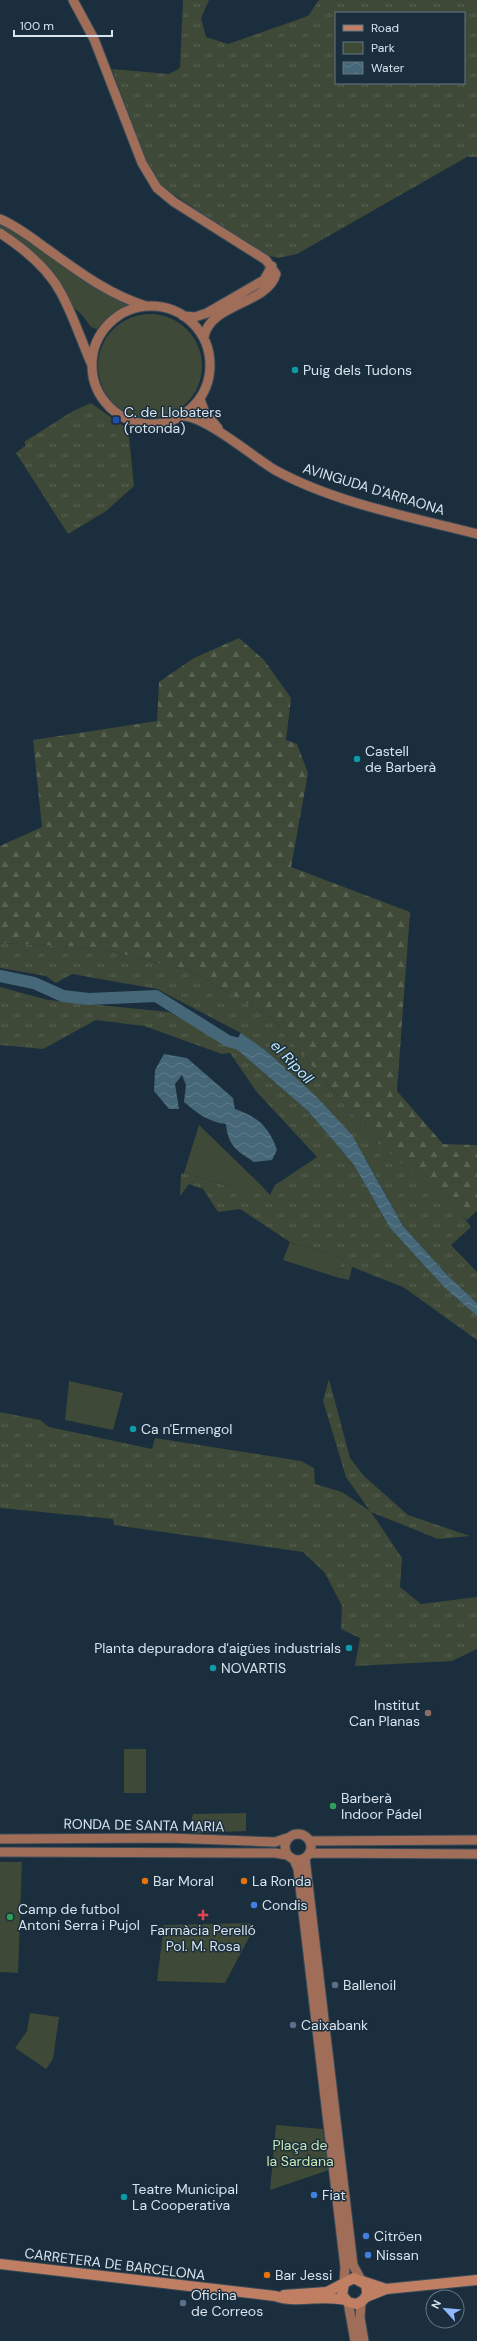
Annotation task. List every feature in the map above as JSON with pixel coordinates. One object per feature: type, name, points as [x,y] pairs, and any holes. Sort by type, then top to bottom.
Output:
[{"type":"main road","name":"CARRETERA DE BARCELONA","points":[[0,2264],[232,2293],[274,2296]]},
{"type":"main road","points":[[274,2296],[322,2293],[333,2290],[352,2278],[386,2289]]},
{"type":"main road","points":[[361,2280],[367,2288],[363,2300]]},
{"type":"main road","points":[[274,2296],[287,2300],[336,2298],[356,2304],[386,2289],[477,2280]]},
{"type":"main road","points":[[344,2284],[342,2292],[346,2301]]},
{"type":"street","points":[[73,0],[94,39],[142,163],[152,182],[174,202],[272,266],[276,274],[270,286],[213,319],[206,328],[204,338]]},
{"type":"street","points":[[0,219],[24,232],[90,279],[119,296],[146,306],[166,308],[183,316],[199,330],[204,338],[210,358],[211,369],[200,399],[181,416],[168,423],[155,425],[137,423],[120,416],[101,398],[94,381],[92,364],[95,345],[110,322],[129,311],[146,306]]},
{"type":"street","points":[[0,233],[18,245],[41,266],[60,291],[92,364]]},
{"type":"street","points":[[183,316],[195,317],[207,314],[264,280],[272,266]]},
{"type":"street","points":[[200,399],[205,413],[226,437]]},
{"type":"street","points":[[181,416],[198,420],[226,437]]},
{"type":"street","name":"AVINGUDA D'ARRAONA","points":[[226,437],[263,463],[305,484],[379,508],[477,534]]},
{"type":"street","points":[[344,2284],[345,2267],[298,1870],[284,1847],[287,1838],[299,1833],[310,1841],[477,1840]]},
{"type":"street","name":"RONDA DE SANTA MARIA","points":[[0,1839],[168,1838],[275,1842],[287,1838]]},
{"type":"street","points":[[310,1841],[307,1855],[353,2265],[361,2280]]},
{"type":"street","name":"RONDA DE SANTA MARIA","points":[[0,1852],[275,1853],[291,1858]]},
{"type":"street","points":[[291,1858],[307,1855],[477,1854]]},
{"type":"street","points":[[363,2300],[360,2318],[364,2341]]},
{"type":"street","points":[[346,2301],[355,2341]]},
{"type":"green space","points":[[183,0],[209,0],[201,18],[206,37],[228,44],[308,16],[319,0],[477,0],[477,157],[467,157],[297,254],[278,258],[263,254],[158,184],[146,162],[112,69],[169,74],[180,68]]},
{"type":"green space","points":[[0,223],[33,243],[97,286],[131,306],[112,315],[97,329],[91,327],[82,315],[72,306],[61,287],[0,229]]},
{"type":"green space","points":[[150,314],[170,318],[187,329],[198,346],[202,366],[198,386],[187,403],[170,414],[150,418],[130,414],[113,403],[102,386],[98,366],[102,346],[113,329],[130,318]]},
{"type":"green space","points":[[91,403],[123,426],[129,437],[134,486],[106,511],[68,534],[16,453],[26,445],[24,442],[73,411]]},
{"type":"green space","points":[[239,638],[264,660],[291,698],[286,740],[297,744],[308,773],[291,867],[410,912],[397,1091],[443,1144],[477,1145],[477,1211],[467,1220],[375,1140],[272,1018],[191,971],[99,948],[0,943],[0,846],[42,827],[33,740],[157,721],[159,682],[194,658]]},
{"type":"green space","points":[[0,943],[99,948],[191,971],[272,1018],[375,1140],[462,1215],[471,1227],[451,1245],[477,1272],[477,1303],[448,1276],[403,1226],[367,1161],[265,1050],[241,1033],[157,989],[72,974],[56,983],[46,976],[0,968]]},
{"type":"green space","points":[[0,987],[48,1000],[169,1012],[233,1046],[308,1111],[354,1165],[390,1228],[445,1288],[477,1316],[477,1340],[403,1287],[352,1267],[349,1280],[336,1277],[343,1258],[290,1242],[240,1209],[218,1212],[203,1189],[189,1184],[180,1196],[181,1174],[184,1173],[231,1187],[263,1187],[270,1195],[275,1185],[317,1157],[256,1091],[230,1053],[222,1054],[144,1026],[96,1020],[43,1049],[0,1045]]},
{"type":"green space","points":[[199,1125],[263,1187],[231,1187],[184,1173]]},
{"type":"green space","points":[[290,1242],[343,1258],[336,1277],[283,1260]]},
{"type":"green space","points":[[329,1379],[350,1458],[364,1476],[408,1515],[470,1536],[438,1539],[371,1512],[402,1558],[400,1587],[421,1604],[477,1597],[477,1649],[452,1661],[355,1666],[360,1638],[341,1629],[342,1606],[325,1573],[303,1552],[114,1525],[113,1519],[0,1508],[0,1412],[40,1420],[49,1427],[152,1449],[155,1438],[301,1461],[314,1468],[315,1484],[342,1492],[370,1511],[346,1477],[323,1401]]},
{"type":"green space","points":[[69,1381],[123,1393],[113,1430],[65,1420]]},
{"type":"green space","points":[[124,1749],[146,1749],[146,1793],[124,1793]]},
{"type":"green space","points":[[246,1813],[246,1831],[195,1833],[189,1829],[193,1814]]},
{"type":"green space","name":"Camp de futbol Antoni Serra i Pujol","points":[[0,1862],[22,1862],[18,1973],[0,1972]]},
{"type":"green space","points":[[249,1923],[254,1928],[225,1983],[157,1981],[164,1925]]},
{"type":"green space","points":[[30,2013],[59,2017],[53,2059],[46,2069],[15,2048],[27,2031]]},
{"type":"green space","name":"Plaça de la Sardana","points":[[276,2125],[323,2129],[329,2170],[270,2190]]},
{"type":"water","points":[[241,1033],[265,1050],[315,1095],[352,1135],[403,1226],[448,1276],[477,1303],[477,1316],[445,1288],[390,1228],[354,1165],[308,1111],[233,1046]]},
{"type":"water","points":[[164,1054],[187,1058],[233,1098],[235,1109],[256,1119],[262,1124],[270,1135],[277,1150],[272,1160],[254,1162],[238,1151],[231,1143],[226,1124],[208,1119],[184,1102],[186,1085],[182,1075],[175,1084],[179,1109],[169,1109],[154,1091],[155,1070]]},
{"type":"waterway","name":"el Ripoll","points":[[0,976],[34,983],[63,996],[89,999],[156,996],[228,1041],[251,1047]]},
{"type":"place","name":"Puig dels Tudons","points":[[295,370]]},
{"type":"place","name":"C. de Llobaters (rotonda)","points":[[116,420]]},
{"type":"place","name":"Castell de Barberà","points":[[357,759]]},
{"type":"place","name":"Ca n'Ermengol","points":[[133,1429]]},
{"type":"place","name":"Planta depuradora d'aigües industrials","points":[[349,1648]]},
{"type":"place","name":"NOVARTIS","points":[[213,1668]]},
{"type":"place","name":"Institut Can Planas","points":[[428,1713]]},
{"type":"place","name":"Barberà Indoor Pádel","points":[[333,1806]]},
{"type":"place","name":"Bar Moral","points":[[145,1881]]},
{"type":"place","name":"La Ronda","points":[[244,1881]]},
{"type":"place","name":"Condis","points":[[254,1905]]},
{"type":"place","name":"Farmàcia Perelló Pol. M. Rosa","points":[[203,1915]]},
{"type":"place","name":"Camp de futbol Antoni Serra i Pujol","points":[[10,1917]]},
{"type":"place","name":"Ballenoil","points":[[335,1985]]},
{"type":"place","name":"Caixabank","points":[[293,2025]]},
{"type":"place","name":"Fiat","points":[[314,2195]]},
{"type":"place","name":"Teatre Municipal La Cooperativa","points":[[124,2197]]},
{"type":"place","name":"Citröen","points":[[366,2236]]},
{"type":"place","name":"Nissan","points":[[368,2255]]},
{"type":"place","name":"Bar Jessi","points":[[267,2275]]},
{"type":"place","name":"Oficina de Correos","points":[[183,2303]]}]
